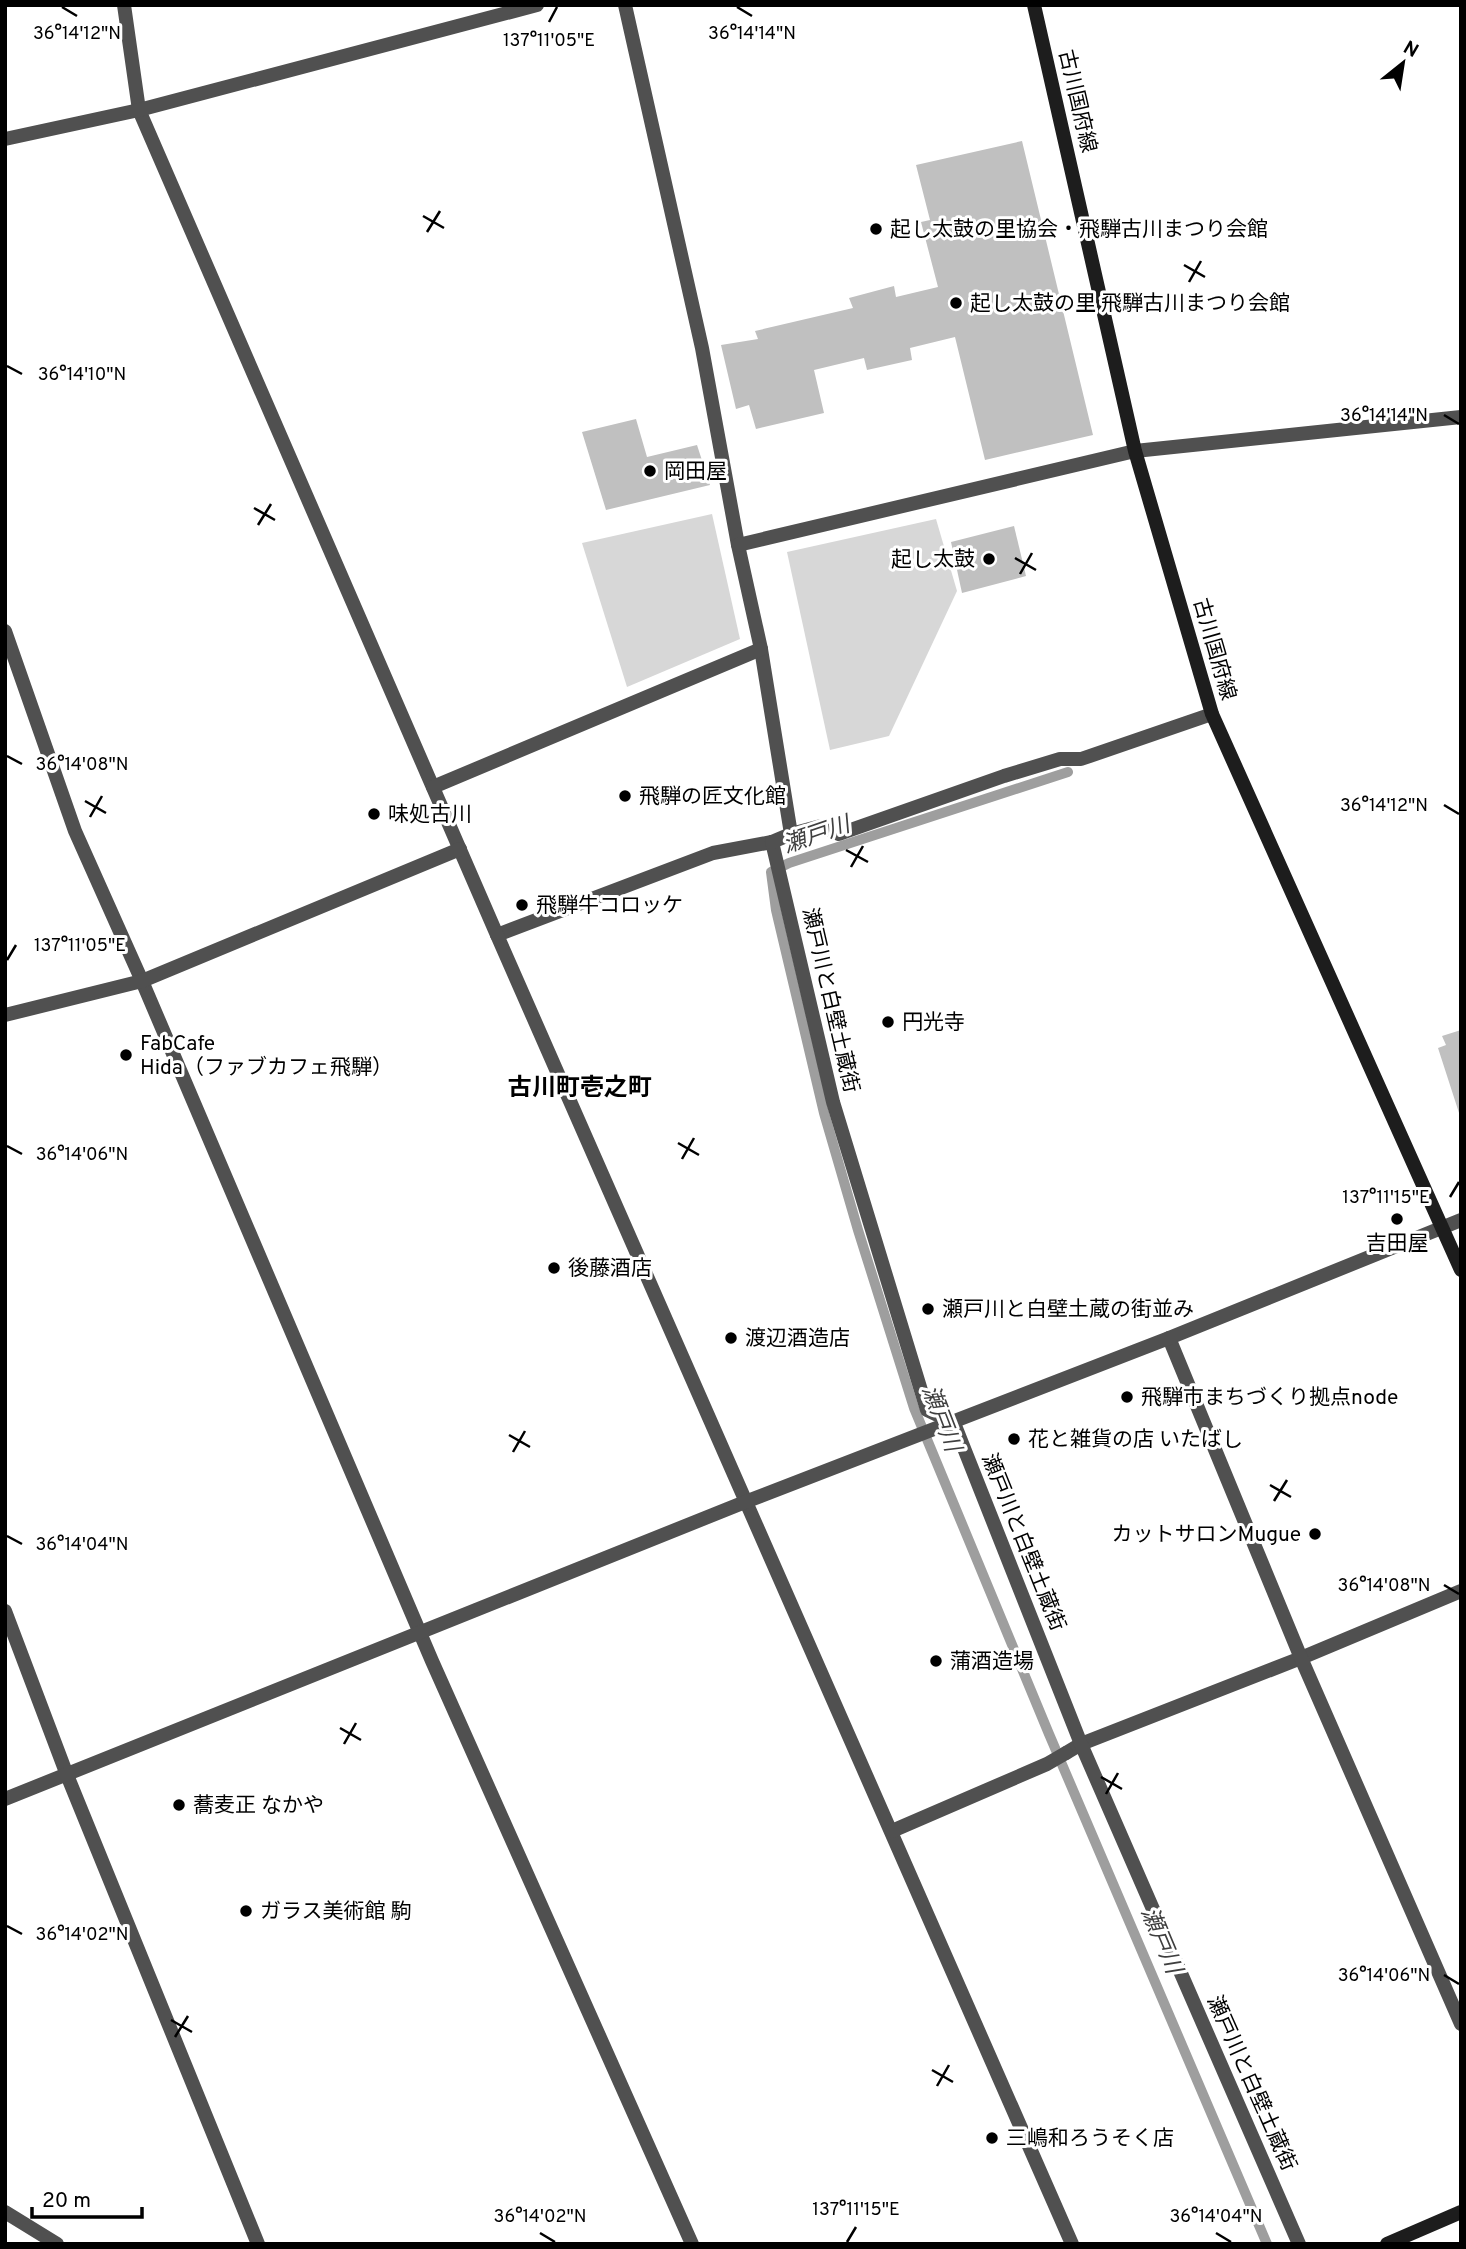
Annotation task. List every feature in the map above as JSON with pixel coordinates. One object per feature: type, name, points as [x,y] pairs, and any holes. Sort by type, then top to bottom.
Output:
[{"type":"main road","name":"古川国府線","points":[[1034,5],[1135,451],[1212,714],[1461,1270]]},
{"type":"main road","points":[[1387,2244],[1461,2212]]},
{"type":"street","points":[[124,5],[139,110],[497,935],[1072,2244]]},
{"type":"street","points":[[5,139],[139,110],[537,5]]},
{"type":"street","points":[[625,5],[702,348],[738,545],[761,649],[791,834]]},
{"type":"street","points":[[738,545],[1135,451],[1461,417]]},
{"type":"street","points":[[5,631],[75,831],[142,981],[421,1634],[692,2244]]},
{"type":"street","points":[[433,787],[761,649]]},
{"type":"street","points":[[497,935],[713,853],[774,848],[791,834],[821,825],[839,834],[1004,776],[1060,759],[1081,759],[1212,714]]},
{"type":"street","name":"瀬戸川と白壁土蔵街","points":[[774,848],[834,1102],[927,1410],[954,1423],[1081,1744],[1299,2244]]},
{"type":"street","points":[[5,1015],[142,981],[460,849]]},
{"type":"street","points":[[5,1799],[746,1502],[954,1423],[1461,1220]]},
{"type":"street","points":[[1169,1338],[1301,1658],[1461,2024]]},
{"type":"street","points":[[892,1831],[1047,1764],[1081,1744],[1301,1658],[1461,1591]]},
{"type":"street","points":[[5,1611],[67,1775],[258,2244]]},
{"type":"street","points":[[5,2212],[57,2244]]},
{"type":"shaded area","points":[[712,514],[740,639],[627,687],[582,543]]},
{"type":"shaded area","points":[[936,519],[957,591],[889,736],[830,750],[787,552]]},
{"type":"building","name":"起し太鼓の里 飛騨古川まつり会館","points":[[1022,141],[1093,435],[985,460],[955,337],[910,348],[912,360],[867,370],[864,358],[814,370],[824,413],[756,429],[749,405],[736,409],[721,345],[758,339],[755,331],[853,308],[849,298],[894,286],[896,297],[938,287],[921,222],[930,220],[916,165]]},
{"type":"building","name":"岡田屋","points":[[636,419],[647,457],[697,445],[710,485],[606,510],[582,432]]},
{"type":"building","name":"起し太鼓","points":[[1014,526],[1026,576],[962,593],[951,542]]},
{"type":"building","points":[[1461,1030],[1460,1116],[1438,1048],[1446,1045],[1442,1036]]},
{"type":"waterway","name":"瀬戸川","points":[[1068,772],[789,863],[771,872],[776,910],[824,1113],[914,1408],[1049,1734],[1267,2244]]},
{"type":"place","name":"起し太鼓の里協会・飛騨古川まつり会館","points":[[876,229]]},
{"type":"place","name":"起し太鼓の里 飛騨古川まつり会館","points":[[956,303]]},
{"type":"place","name":"岡田屋","points":[[650,471]]},
{"type":"place","name":"起し太鼓","points":[[989,559]]},
{"type":"place","name":"飛騨の匠文化館","points":[[625,796]]},
{"type":"place","name":"味処古川","points":[[374,814]]},
{"type":"place","name":"飛騨牛コロッケ","points":[[522,905]]},
{"type":"place","name":"円光寺","points":[[888,1022]]},
{"type":"place","name":"FabCafe Hida（ファブカフェ飛騨）","points":[[126,1055]]},
{"type":"place","name":"吉田屋","points":[[1397,1219]]},
{"type":"place","name":"後藤酒店","points":[[554,1268]]},
{"type":"place","name":"瀬戸川と白壁土蔵の街並み","points":[[928,1309]]},
{"type":"place","name":"渡辺酒造店","points":[[731,1338]]},
{"type":"place","name":"飛騨市まちづくり拠点node","points":[[1127,1397]]},
{"type":"place","name":"花と雑貨の店 いたばし","points":[[1014,1439]]},
{"type":"place","name":"カットサロンMugue","points":[[1315,1534]]},
{"type":"place","name":"蒲酒造場","points":[[936,1661]]},
{"type":"place","name":"蕎麦正 なかや","points":[[179,1805]]},
{"type":"place","name":"ガラス美術館 駒","points":[[246,1911]]},
{"type":"place","name":"三嶋和ろうそく店","points":[[992,2138]]},
{"type":"district","name":"古川町壱之町","points":[[580,1087]]}]
